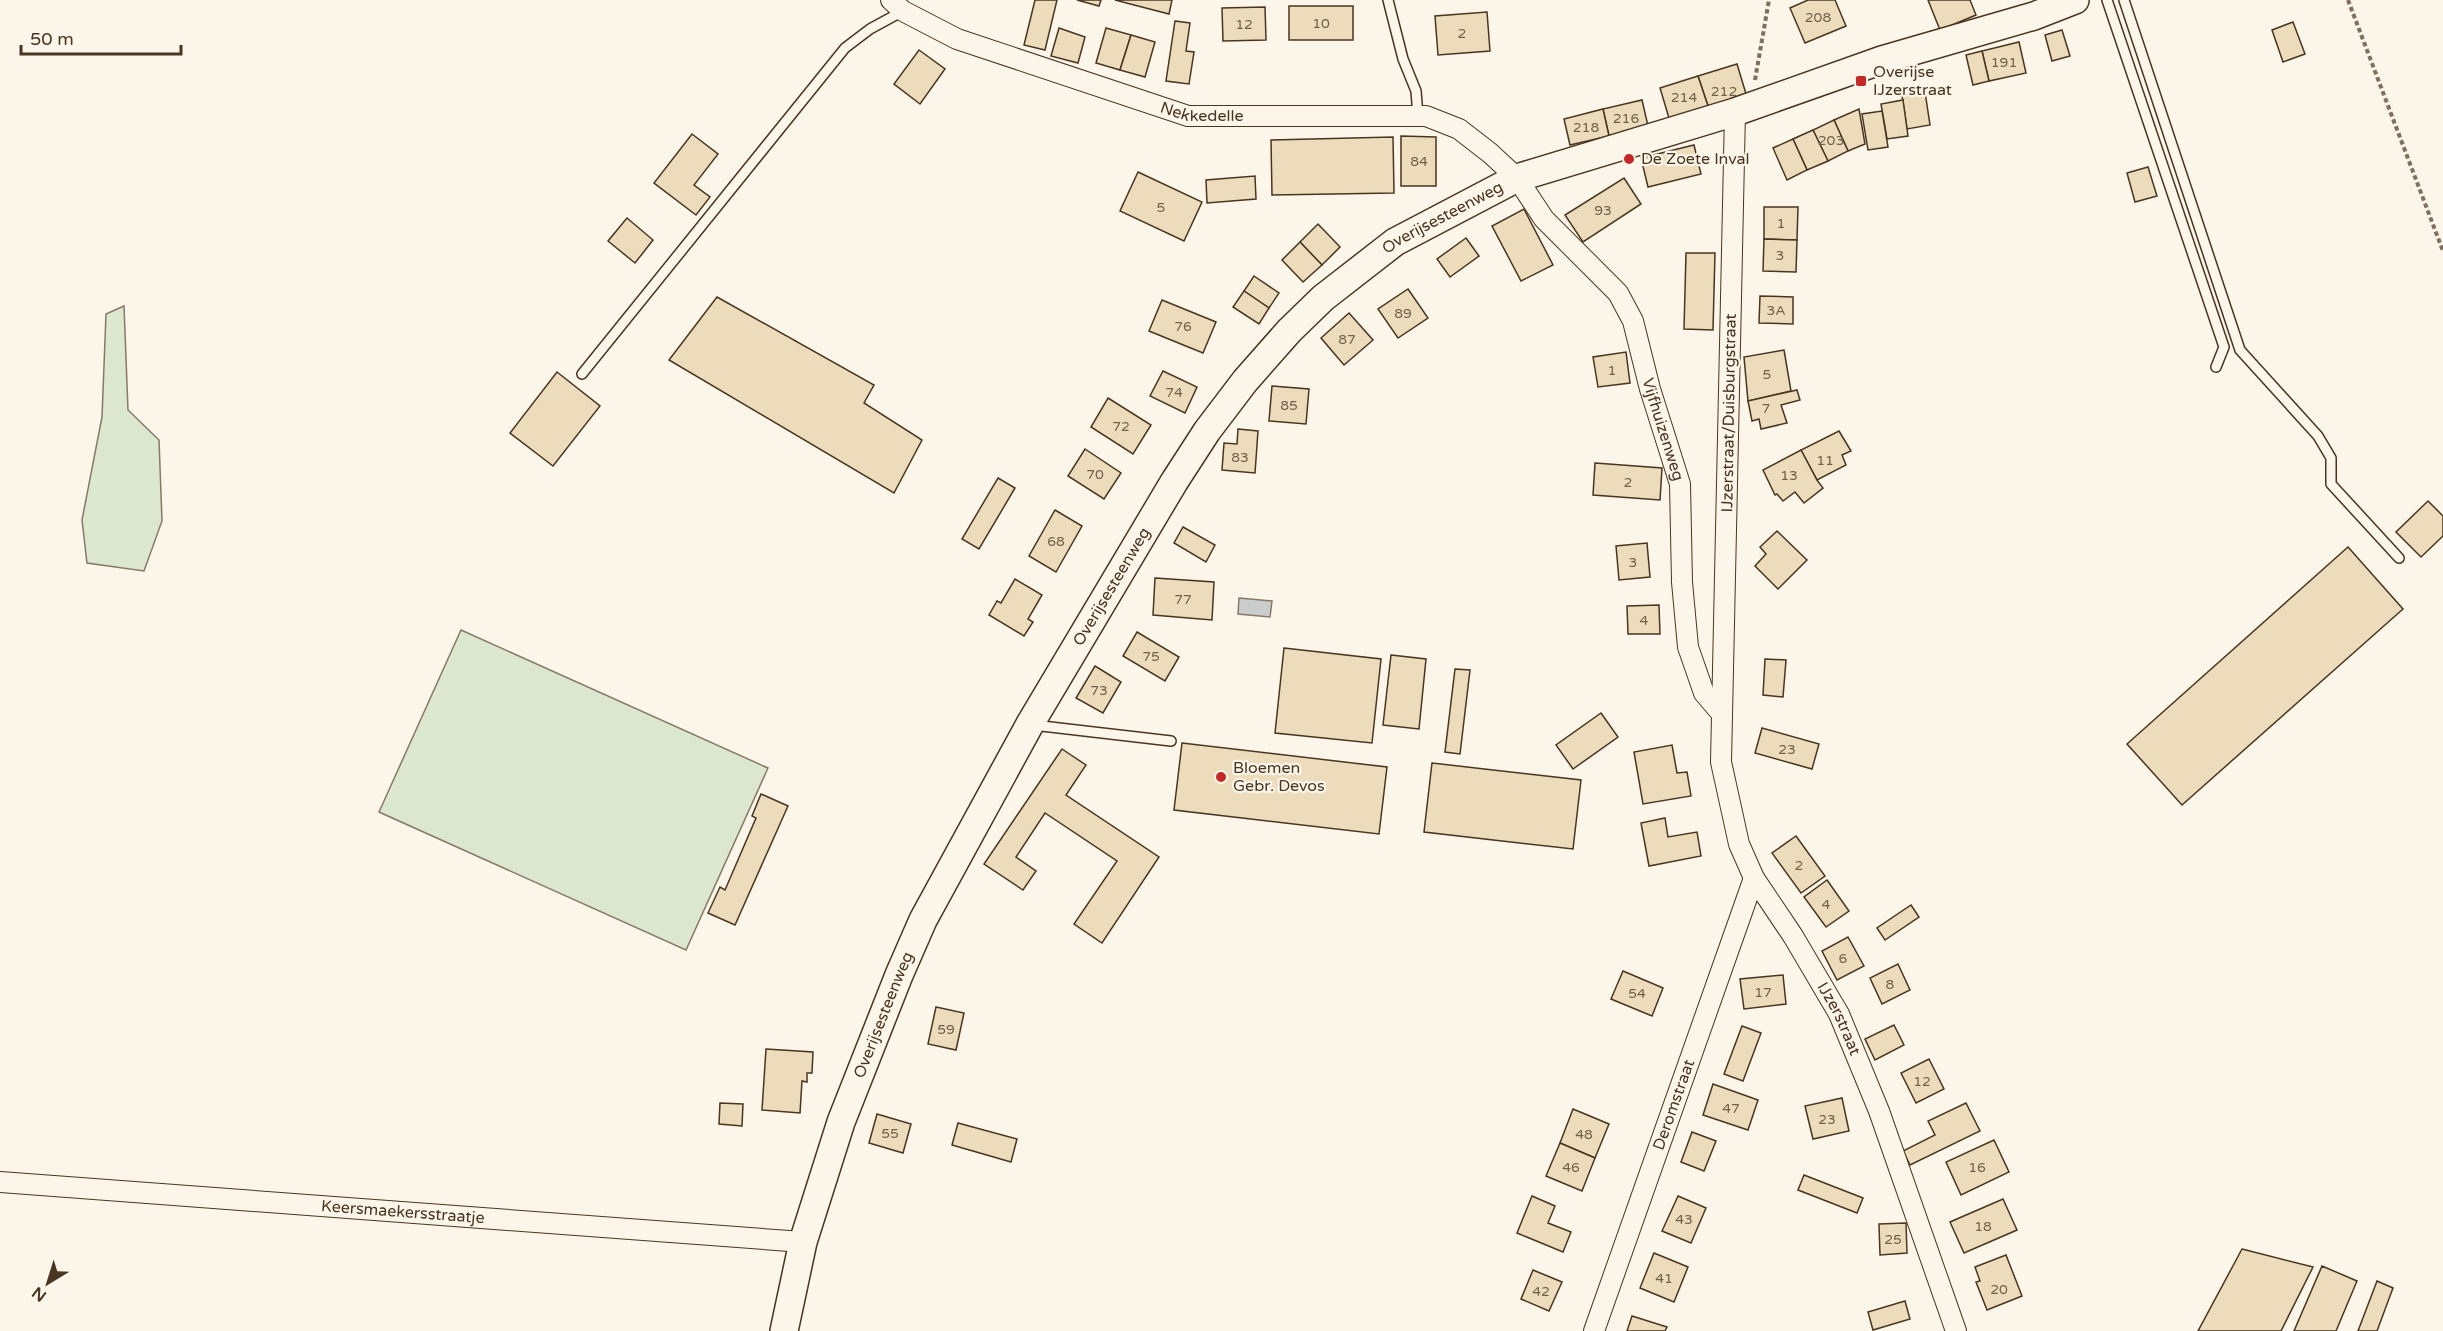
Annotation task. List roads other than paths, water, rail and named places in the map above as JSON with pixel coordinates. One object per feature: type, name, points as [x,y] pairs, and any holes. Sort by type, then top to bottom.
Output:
[{"type":"street","name":"Overijsesteenweg","points":[[784,1331],[803,1242],[841,1122],[898,975],[949,870],[1030,724],[1174,482],[1207,431],[1259,364],[1323,298],[1395,242],[1517,178],[1742,110],[1882,60],[2034,16],[2075,0]]},
{"type":"street","name":"Nekkedelle","points":[[897,6],[957,39],[1188,116],[1426,116],[1459,129],[1517,178]]},
{"type":"street","name":"IJzerstraat/Duisburgstraat","points":[[1721,713],[1742,110]]},
{"type":"street","name":"Vijfhuizenweg","points":[[1517,178],[1544,219],[1618,293],[1633,321],[1650,389],[1680,484],[1682,582],[1688,647],[1704,693],[1721,713]]},
{"type":"street","name":"IJzerstraat","points":[[1721,713],[1721,762],[1739,844],[1754,878],[1793,936],[1839,1014],[1879,1111],[1956,1331]]},
{"type":"street","name":"Deromstraat","points":[[1594,1331],[1754,878]]},
{"type":"street","name":"Keersmaekersstraatje","points":[[0,1182],[803,1242]]},
{"type":"lane","points":[[1388,0],[1403,59],[1416,91],[1418,116]]},
{"type":"lane","points":[[2107,0],[2224,347],[2216,367]]},
{"type":"lane","points":[[2124,0],[2240,350],[2318,436],[2331,458],[2331,484],[2399,558]]},
{"type":"lane","points":[[582,374],[845,48],[897,6]]},
{"type":"lane","points":[[1030,724],[1171,741]]},
{"type":"place","name":"Overijse IJzerstraat","points":[[1861,81]]},
{"type":"place","name":"De Zoete Inval","points":[[1629,159]]},
{"type":"place","name":"Bloemen Gebr. Devos","points":[[1221,777]]}]
